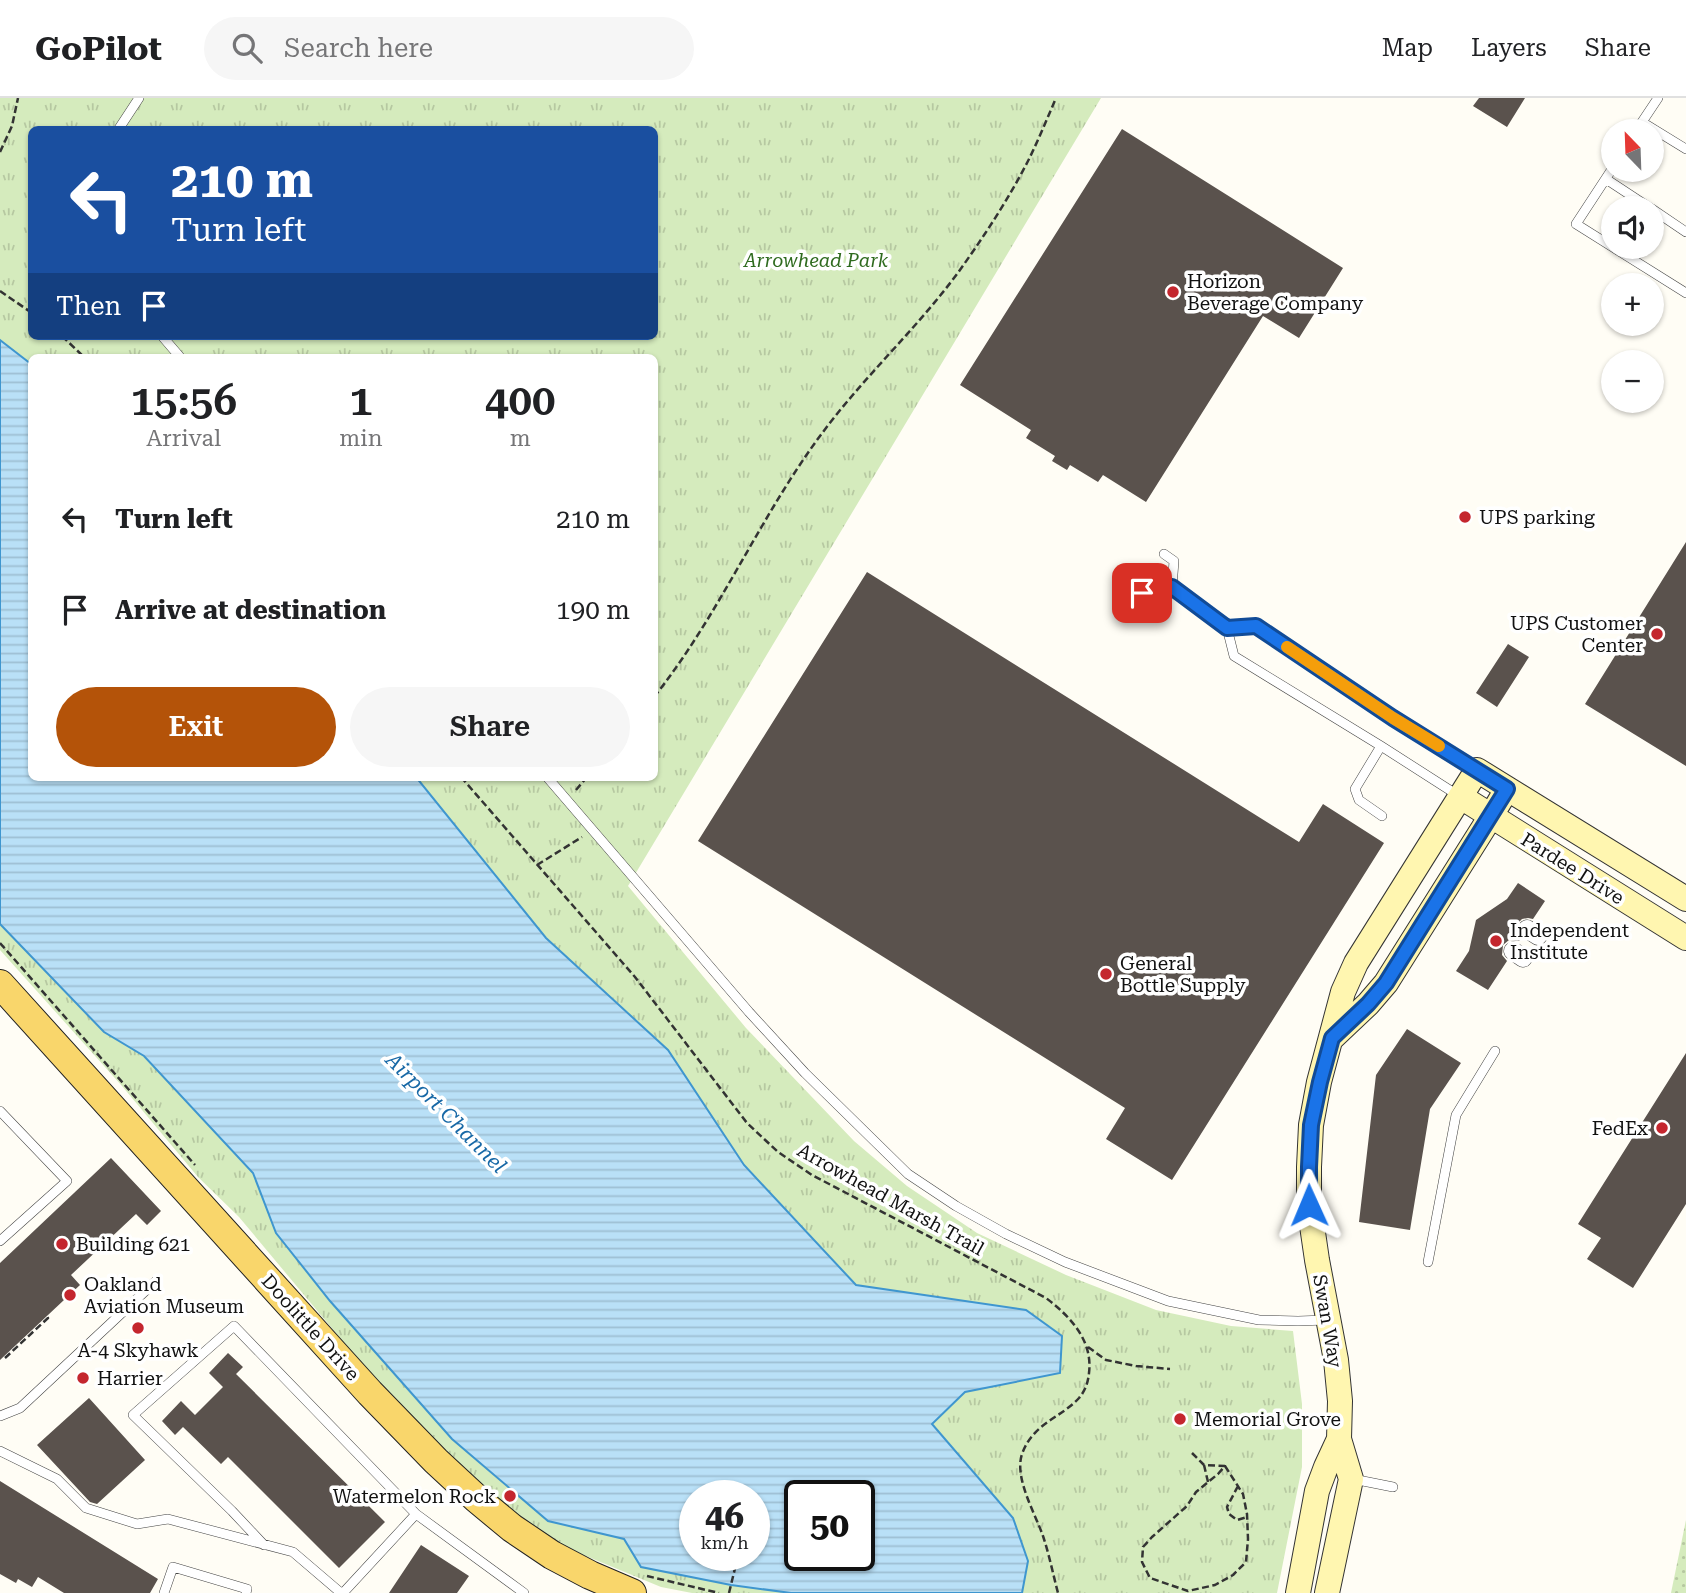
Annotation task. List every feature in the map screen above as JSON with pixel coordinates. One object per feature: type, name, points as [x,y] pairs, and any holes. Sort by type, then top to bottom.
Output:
[{"type":"main road","name":"Pardee Drive","points":[[1477,770],[1686,900]]},
{"type":"main road","name":"Swan Way","points":[[1352,1479],[1339,1439],[1340,1401],[1336,1360],[1309,1205],[1313,1114],[1343,992],[1356,963],[1477,770]]},
{"type":"main road","points":[[1332,1038],[1386,983],[1507,789]]},
{"type":"main road","name":"Pardee Drive","points":[[1461,797],[1686,938]]},
{"type":"main road","name":"Doolittle Drive","points":[[0,984],[370,1392],[436,1461],[512,1528],[542,1548],[590,1575],[638,1584]]},
{"type":"main road","name":"Swan Way","points":[[1298,1593],[1317,1491],[1339,1439]]},
{"type":"main road","points":[[1327,1593],[1352,1479]]},
{"type":"lane","points":[[121,126],[139,98]]},
{"type":"lane","points":[[1644,119],[1658,98]]},
{"type":"lane","points":[[1664,136],[1686,149]]},
{"type":"lane","points":[[1603,182],[1576,225],[1686,293]]},
{"type":"lane","points":[[1610,182],[1631,196]]},
{"type":"lane","points":[[1664,218],[1686,232]]},
{"type":"lane","points":[[165,340],[177,354]]},
{"type":"lane","points":[[1164,554],[1174,561],[1172,587]]},
{"type":"lane","points":[[1142,593],[1148,597],[1172,587]]},
{"type":"lane","points":[[1172,587],[1227,628],[1234,656],[1461,797]]},
{"type":"lane","points":[[1227,628],[1256,626],[1393,718],[1477,770]]},
{"type":"lane","points":[[1381,746],[1355,789],[1359,800],[1382,816]]},
{"type":"lane","points":[[550,781],[749,1012],[805,1073],[908,1174],[956,1206],[1006,1234],[1065,1262],[1168,1301],[1259,1320],[1328,1320]]},
{"type":"lane","points":[[1428,1262],[1457,1115],[1494,1051]]},
{"type":"lane","points":[[0,1111],[67,1181],[0,1241]]},
{"type":"lane","points":[[0,1416],[20,1408],[156,1282]]},
{"type":"lane","points":[[264,1545],[133,1415],[234,1326],[416,1514],[524,1593]]},
{"type":"lane","points":[[0,1451],[57,1479],[86,1508],[137,1524],[168,1519],[293,1552],[342,1593],[416,1514]]},
{"type":"lane","points":[[1352,1479],[1393,1487]]},
{"type":"lane","points":[[164,1593],[173,1567],[247,1590],[246,1593]]},
{"type":"path","points":[[0,152],[12,126],[18,98]]},
{"type":"path","points":[[658,691],[701,630],[784,488],[826,428],[957,274],[994,219],[1028,162],[1056,98]]},
{"type":"path","points":[[0,291],[28,310]]},
{"type":"path","points":[[66,340],[81,354]]},
{"type":"path","name":"Arrowhead Marsh Trail","points":[[464,781],[642,987],[747,1123],[778,1152],[812,1175],[1046,1298],[1062,1310],[1078,1329],[1088,1348]]},
{"type":"path","points":[[567,800],[584,781]]},
{"type":"path","points":[[537,864],[594,830]]},
{"type":"path","points":[[0,943],[199,1170]]},
{"type":"path","points":[[5,1358],[48,1318],[46,1316]]},
{"type":"path","points":[[1088,1348],[1106,1360],[1170,1369]]},
{"type":"path","points":[[1058,1593],[1049,1555],[1021,1474],[1022,1455],[1031,1438],[1045,1423],[1080,1397],[1087,1385],[1088,1348]]},
{"type":"path","points":[[1192,1453],[1204,1465],[1208,1482]]},
{"type":"path","points":[[1204,1465],[1226,1466]]},
{"type":"path","points":[[1226,1466],[1243,1494],[1248,1539],[1245,1562],[1233,1575],[1215,1585],[1188,1591],[1150,1578],[1142,1562],[1143,1547],[1187,1506],[1196,1492],[1226,1466]]},
{"type":"path","points":[[1238,1486],[1227,1507],[1229,1514],[1237,1520],[1247,1517]]},
{"type":"path","points":[[729,1593],[734,1571]]},
{"type":"path","points":[[638,1584],[719,1593]]},
{"type":"green space","name":"Arrowhead Park","points":[[0,98],[1101,98],[628,886],[746,1028],[854,1141],[907,1186],[977,1233],[1066,1275],[1156,1310],[1231,1326],[1293,1331],[1302,1404],[1302,1467],[1277,1593],[692,1593],[661,1587],[552,1542],[467,1480],[370,1374],[239,1217],[198,1177],[122,1086],[0,950]]},
{"type":"green space","points":[[1686,1520],[1686,1593],[1671,1593]]},
{"type":"water","name":"Airport Channel","points":[[0,340],[28,362],[28,781],[419,781],[546,938],[668,1050],[744,1165],[856,1285],[1026,1310],[1062,1336],[1060,1373],[965,1392],[932,1424],[1013,1518],[1028,1561],[1022,1593],[791,1593],[731,1585],[641,1567],[624,1539],[548,1521],[452,1439],[330,1301],[276,1233],[253,1173],[144,1056],[104,1032],[0,924]]},
{"type":"building","points":[[1479,98],[1525,98],[1507,127],[1473,106]]},
{"type":"building","name":"Horizon Beverage Company","points":[[1122,129],[1343,268],[1299,338],[1263,316],[1146,502],[1103,475],[1098,482],[1070,465],[1067,470],[1052,461],[1055,456],[1026,438],[1031,430],[960,385]]},
{"type":"building","name":"UPS Customer Center","points":[[1686,542],[1686,766],[1585,704]]},
{"type":"building","name":"General Bottle Supply","points":[[867,572],[1299,842],[1323,804],[1384,843],[1172,1180],[1106,1139],[1125,1108],[698,841]]},
{"type":"building","points":[[1508,644],[1529,657],[1497,707],[1476,693]]},
{"type":"building","name":"Independent Institute","points":[[1518,883],[1545,901],[1533,919],[1522,919],[1517,924],[1517,934],[1521,939],[1509,940],[1503,945],[1502,955],[1507,961],[1488,990],[1456,971],[1469,951],[1476,920],[1507,899]]},
{"type":"building","points":[[1407,1029],[1461,1063],[1430,1109],[1410,1230],[1359,1222],[1376,1075]]},
{"type":"building","name":"FedEx","points":[[1686,1053],[1686,1204],[1633,1288],[1587,1259],[1601,1238],[1578,1224]]},
{"type":"building","name":"Building 621","points":[[111,1158],[161,1211],[147,1225],[136,1214],[71,1275],[80,1285],[0,1360],[0,1263]]},
{"type":"building","points":[[228,1353],[243,1367],[236,1374],[385,1522],[339,1568],[228,1457],[221,1464],[183,1427],[175,1435],[162,1421],[181,1401],[195,1415],[223,1387],[209,1373]]},
{"type":"building","points":[[89,1398],[145,1460],[97,1504],[90,1502],[37,1445]]},
{"type":"building","points":[[0,1481],[158,1579],[150,1593],[64,1593],[38,1577],[32,1587],[18,1579],[16,1583],[0,1574]]},
{"type":"building","points":[[421,1545],[469,1576],[457,1593],[389,1593]]},
{"type":"slow traffic","points":[[1287,647],[1439,746]]},
{"type":"place","name":"Horizon Beverage Company","points":[[1173,292]]},
{"type":"place","name":"UPS parking","points":[[1465,517]]},
{"type":"place","name":"UPS Customer Center","points":[[1657,634]]},
{"type":"place","name":"Independent Institute","points":[[1496,941]]},
{"type":"place","name":"General Bottle Supply","points":[[1106,974]]},
{"type":"place","name":"FedEx","points":[[1662,1128]]},
{"type":"place","name":"Building 621","points":[[62,1244]]},
{"type":"place","name":"Oakland Aviation Museum","points":[[70,1295]]},
{"type":"place","name":"A-4 Skyhawk","points":[[138,1328]]},
{"type":"place","name":"Harrier","points":[[83,1378]]},
{"type":"place","name":"Memorial Grove","points":[[1180,1419]]},
{"type":"place","name":"Watermelon Rock","points":[[510,1496]]},
{"type":"route","points":[[1142,593],[1148,597],[1172,587],[1227,628],[1256,626],[1393,718],[1507,789],[1386,983],[1332,1038],[1311,1125],[1309,1205]]}]
